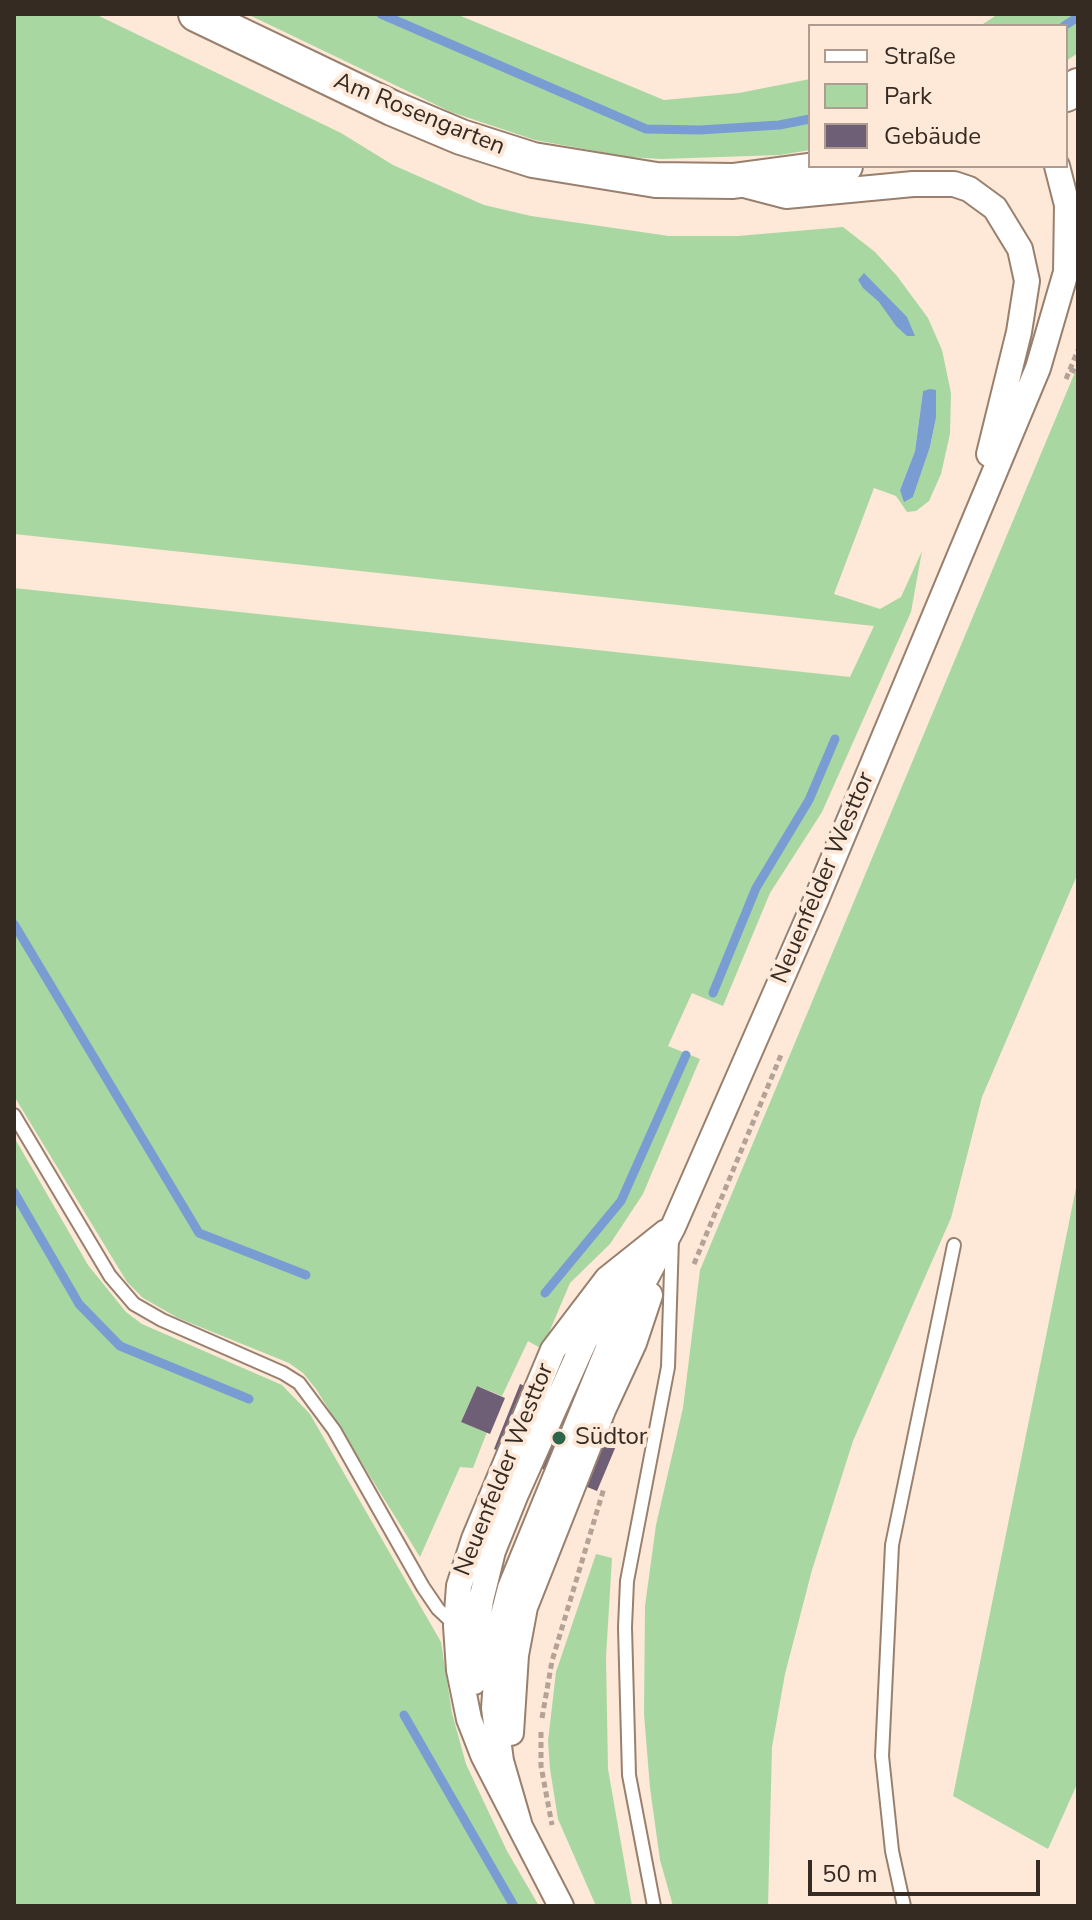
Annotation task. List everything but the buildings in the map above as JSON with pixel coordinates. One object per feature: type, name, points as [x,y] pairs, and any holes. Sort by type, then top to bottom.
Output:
[{"type":"main road","name":"Am Rosengarten","points":[[196,14],[392,108],[461,137],[533,160],[656,180],[733,181],[830,168]]},
{"type":"street","name":"Neuenfelder Westtor","points":[[519,1823],[505,1668],[510,1588],[607,1351],[673,1227],[816,900],[1038,368],[1059,306],[1069,236],[1067,205],[1058,168]]},
{"type":"street","name":"Neuenfelder Westtor","points":[[733,181],[786,196],[913,184],[954,184],[969,189],[995,208],[1008,224],[1020,249],[1027,281],[1019,332],[971,527]]},
{"type":"street","name":"Neuenfelder Westtor","points":[[561,1906],[483,1755],[469,1719],[459,1670],[466,1634],[459,1586],[474,1539],[553,1350],[607,1279],[673,1227]]},
{"type":"lane","points":[[14,1115],[110,1276],[134,1304],[162,1320],[283,1373],[315,1402],[438,1609],[505,1668]]},
{"type":"lane","points":[[654,1906],[629,1775],[625,1627],[630,1567],[668,1367],[673,1227]]},
{"type":"lane","points":[[904,1906],[892,1851],[882,1756],[892,1545],[954,1245]]},
{"type":"path","points":[[1070,369],[1078,373]]},
{"type":"path","points":[[555,1839],[541,1766],[544,1699],[552,1661],[607,1481]]},
{"type":"green space","points":[[14,14],[95,14],[341,133],[393,165],[484,205],[531,216],[669,236],[738,236],[843,227],[875,252],[897,276],[928,318],[942,350],[951,393],[950,434],[941,474],[929,501],[916,511],[907,512],[896,496],[874,488],[834,594],[880,609],[901,597],[922,551],[911,612],[822,812],[770,893],[723,1006],[692,993],[668,1046],[700,1059],[643,1194],[610,1244],[570,1283],[542,1349],[528,1341],[502,1396],[477,1386],[461,1422],[487,1432],[473,1468],[460,1467],[420,1557],[303,1373],[289,1363],[178,1318],[143,1298],[127,1282],[14,1096],[14,588],[850,677],[874,626],[14,534]],"holes":[[[935,390],[936,418],[930,447],[913,497],[900,490],[915,451],[923,391]]]},
{"type":"green space","points":[[247,14],[456,14],[664,100],[739,93],[808,79],[808,150],[780,155],[661,159],[628,157],[535,140],[451,112]]},
{"type":"green space","points":[[998,14],[1078,14],[1078,53],[1068,60],[1068,24],[983,24]]},
{"type":"green space","points":[[1078,365],[1078,873],[982,1097],[951,1218],[853,1441],[812,1570],[785,1674],[772,1747],[768,1906],[673,1906],[660,1860],[650,1788],[644,1714],[645,1606],[656,1525],[683,1408],[700,1270]]},
{"type":"green space","points":[[14,1137],[88,1265],[126,1312],[142,1324],[282,1385],[310,1414],[441,1642],[452,1713],[466,1764],[507,1851],[539,1906],[14,1906]]},
{"type":"green space","points":[[1078,1178],[1078,1782],[1048,1849],[953,1796]]},
{"type":"green space","points":[[596,1554],[612,1558],[606,1657],[608,1769],[632,1906],[596,1906],[558,1819],[550,1769],[548,1741],[556,1672]]},
{"type":"water","points":[[864,273],[907,317],[915,336],[907,336],[896,326],[879,302],[863,288],[858,280]]},
{"type":"water","points":[[936,390],[936,418],[930,447],[913,497],[904,502],[900,490],[915,451],[923,391]]},
{"type":"waterway","points":[[381,14],[646,129],[700,130],[779,125],[808,119]]},
{"type":"waterway","points":[[1067,24],[1078,17]]},
{"type":"waterway","points":[[713,993],[756,888],[809,800],[835,739]]},
{"type":"waterway","points":[[14,924],[199,1233],[306,1275]]},
{"type":"waterway","points":[[545,1293],[621,1201],[686,1055]]},
{"type":"waterway","points":[[14,1192],[79,1304],[120,1346],[249,1399]]},
{"type":"waterway","points":[[404,1715],[514,1906]]},
{"type":"place","name":"Südtor","points":[[559,1438]]}]
